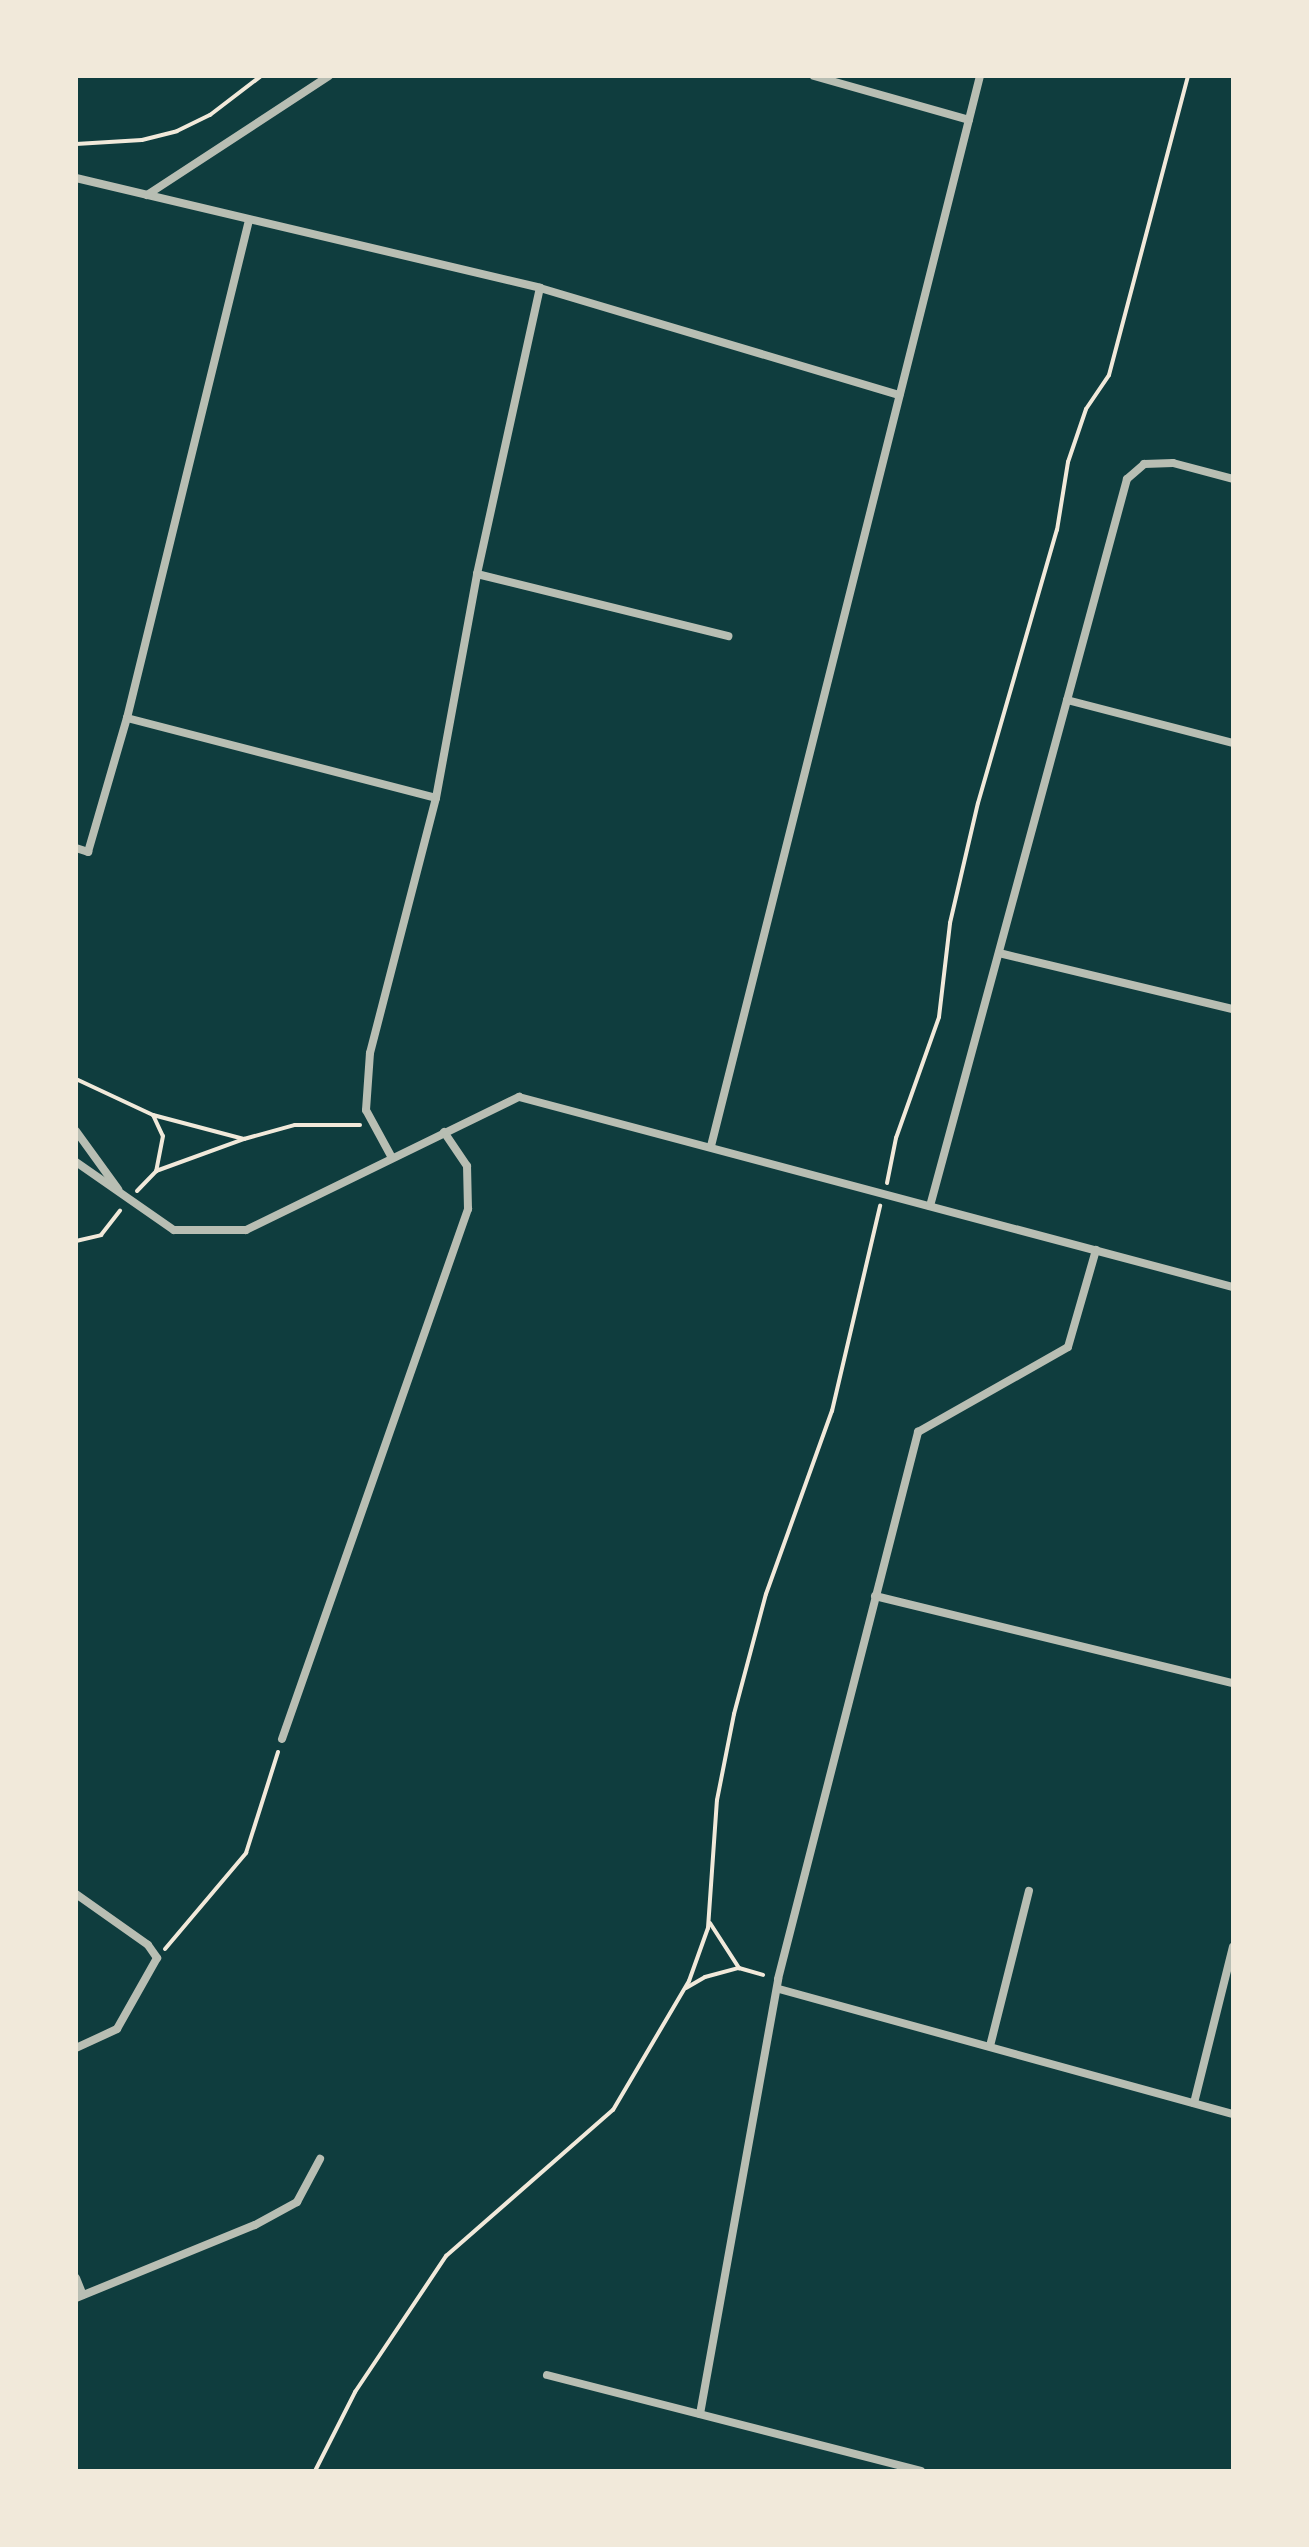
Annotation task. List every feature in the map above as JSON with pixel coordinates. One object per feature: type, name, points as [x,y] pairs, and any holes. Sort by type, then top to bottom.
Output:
[{"type":"street","points":[[147,195],[329,76]]},
{"type":"street","points":[[814,76],[969,120]]},
{"type":"street","points":[[711,1146],[980,76]]},
{"type":"street","points":[[76,178],[540,288],[899,395]]},
{"type":"street","points":[[76,848],[88,852],[127,718],[249,220]]},
{"type":"street","points":[[391,1156],[366,1110],[370,1053],[436,798],[477,574],[540,288]]},
{"type":"street","points":[[930,1206],[1127,479],[1144,464],[1173,463],[1233,479]]},
{"type":"street","points":[[477,574],[728,636]]},
{"type":"street","points":[[1067,700],[1233,743]]},
{"type":"street","points":[[127,718],[436,798]]},
{"type":"street","points":[[999,953],[1233,1009]]},
{"type":"street","points":[[76,1162],[174,1230],[246,1230],[391,1156],[519,1097],[812,1172],[1233,1287]]},
{"type":"street","points":[[76,1131],[121,1193]]},
{"type":"street","points":[[282,1739],[468,1209],[467,1166],[444,1132]]},
{"type":"street","points":[[700,2414],[778,1984],[918,1432],[1068,1347],[1096,1250]]},
{"type":"street","points":[[875,1596],[1233,1683]]},
{"type":"street","points":[[990,2046],[1029,1891]]},
{"type":"street","points":[[76,1894],[148,1945],[157,1958],[117,2029],[76,2048]]},
{"type":"street","points":[[1194,2103],[1233,1947]]},
{"type":"street","points":[[778,1984],[1233,2114]]},
{"type":"street","points":[[76,2278],[80,2296],[255,2225],[297,2202],[320,2159]]},
{"type":"street","points":[[547,2375],[921,2471]]},
{"type":"path","points":[[76,144],[142,140],[177,131],[210,115],[261,76]]},
{"type":"path","points":[[315,2471],[355,2392],[446,2256],[613,2110],[685,1989],[709,1921],[717,1800],[734,1714],[781,1549],[832,1411],[896,1138],[939,1017],[950,923],[978,803],[1057,530],[1068,462],[1086,409],[1109,375],[1188,76]]},
{"type":"path","points":[[76,1079],[153,1115],[244,1139]]},
{"type":"path","points":[[153,1115],[163,1136],[156,1171]]},
{"type":"path","points":[[135,1193],[156,1171],[244,1139],[295,1125],[375,1126]]},
{"type":"path","points":[[76,1241],[101,1235],[120,1211]]},
{"type":"path","points":[[157,1958],[246,1853],[282,1739]]},
{"type":"path","points":[[709,1921],[739,1968],[778,1984]]},
{"type":"path","points":[[685,1989],[705,1977],[739,1968]]}]
